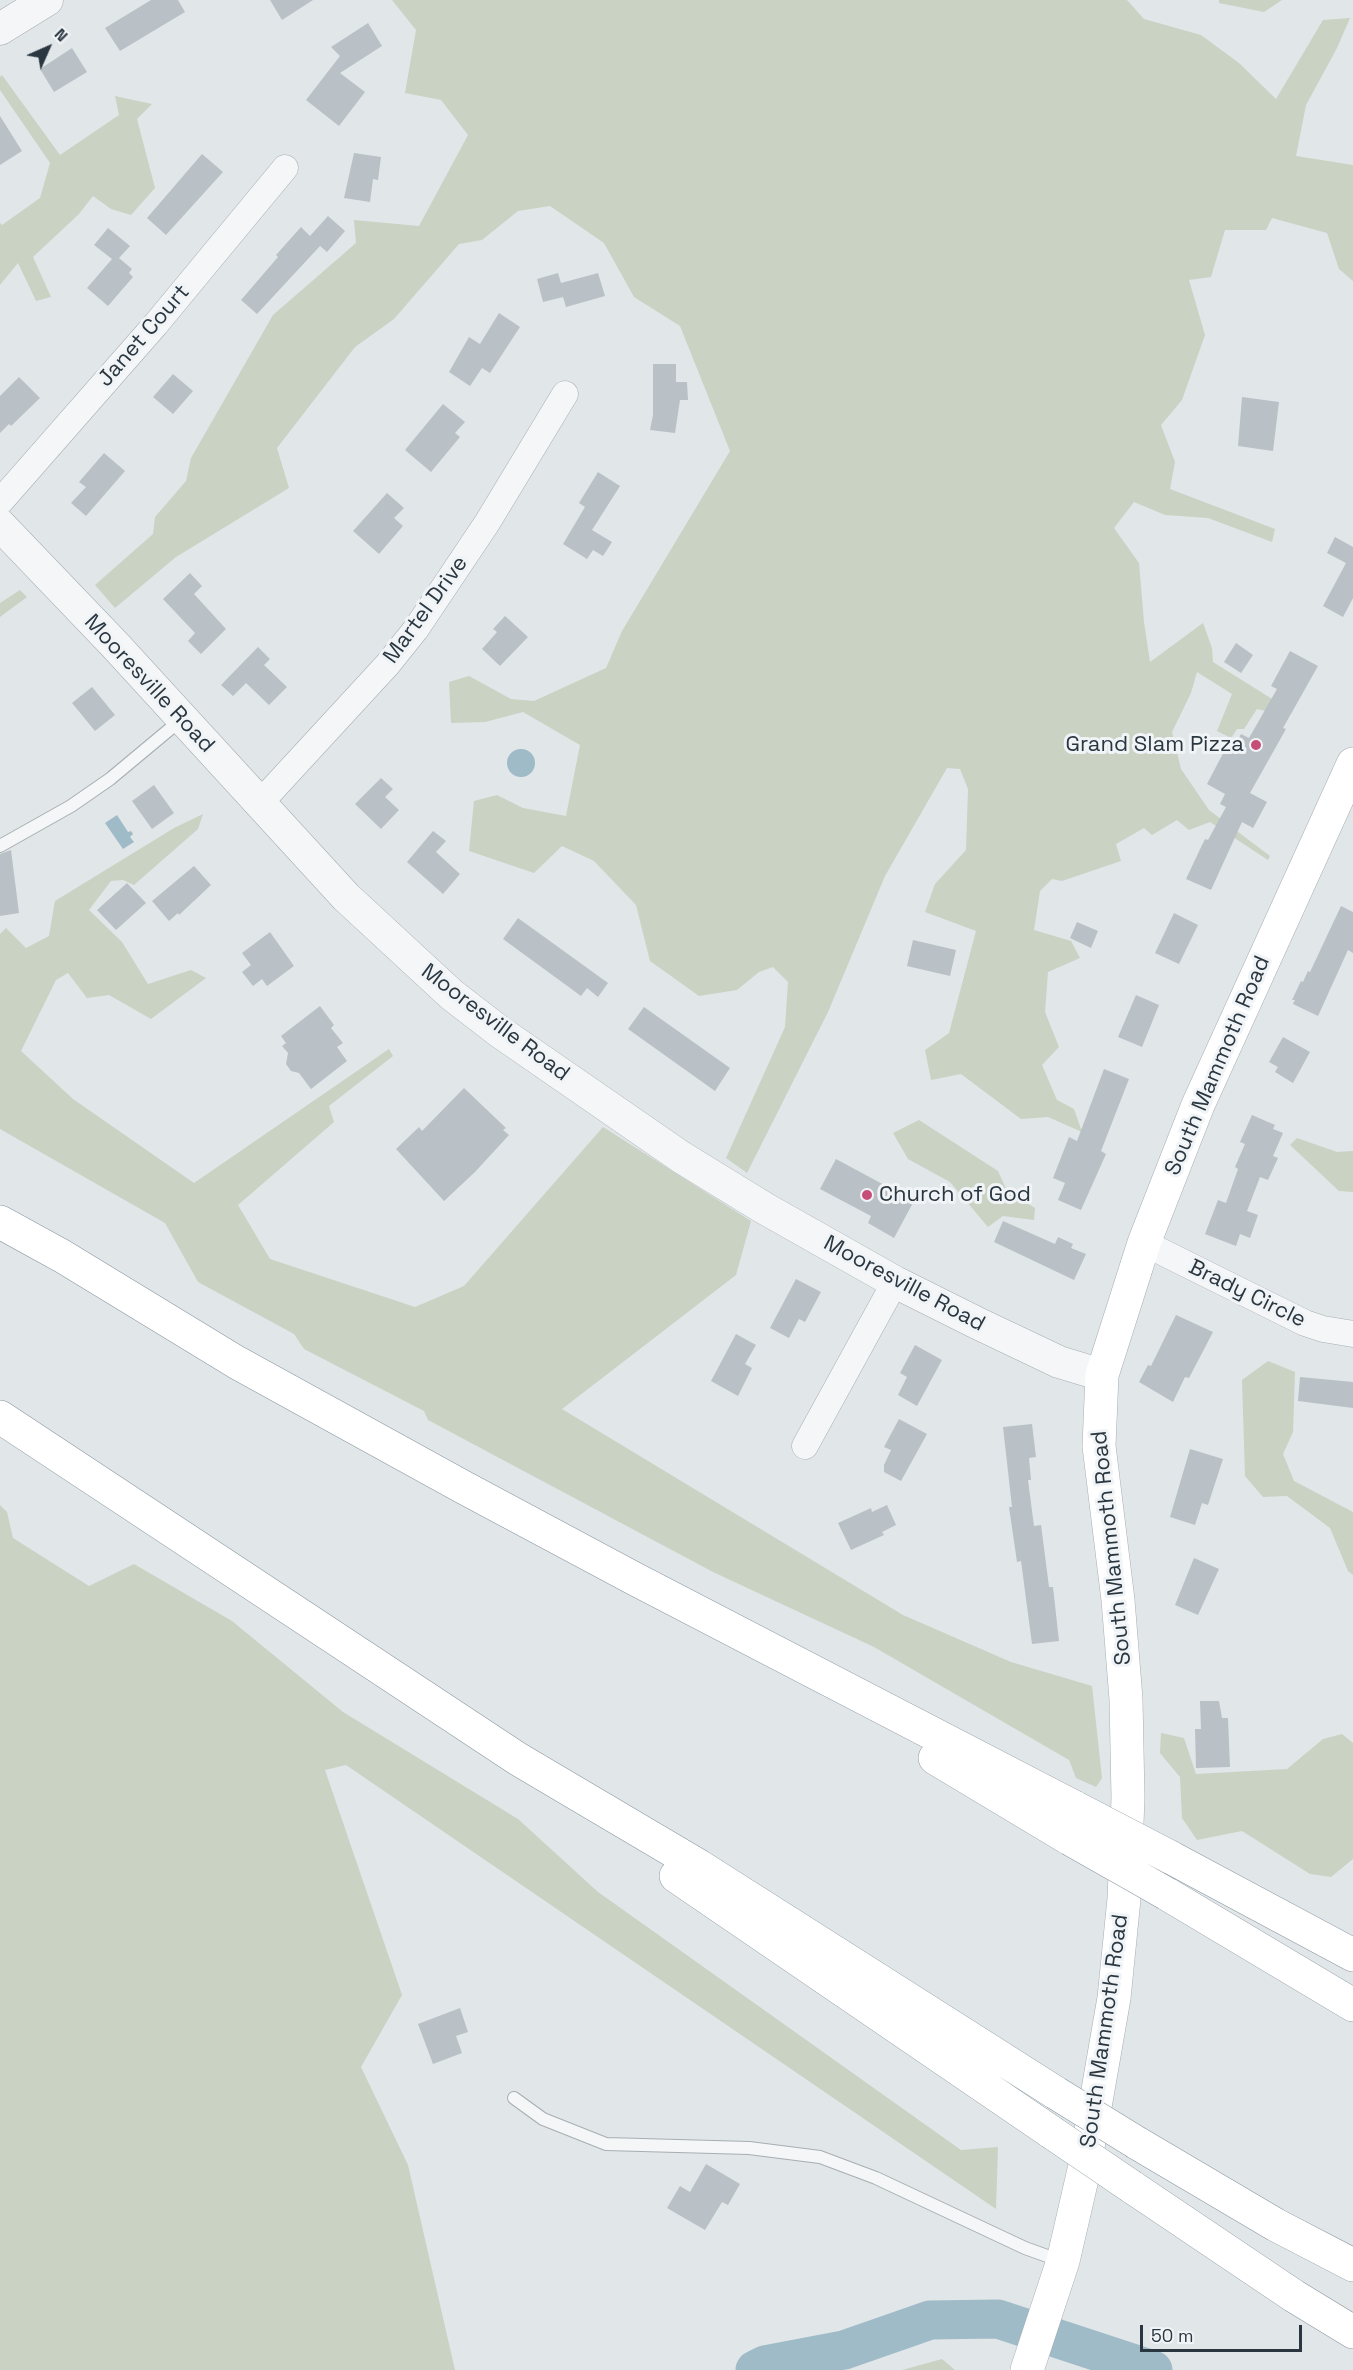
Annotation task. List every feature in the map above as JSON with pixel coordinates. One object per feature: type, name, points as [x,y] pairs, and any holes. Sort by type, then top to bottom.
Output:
[{"type":"main road","name":"South Mammoth Road","points":[[1027,2370],[1063,2261],[1094,2121],[1114,1998],[1124,1899],[1128,1798],[1126,1699],[1118,1600],[1099,1446],[1102,1375],[1144,1243],[1225,1043],[1353,764]]},
{"type":"main road","points":[[0,1222],[62,1256],[236,1362],[635,1579],[1073,1824],[1167,1894],[1353,2005]]},
{"type":"main road","points":[[0,1417],[518,1759],[699,1866],[1137,2143],[1276,2225],[1353,2265]]},
{"type":"main road","points":[[518,1759],[705,1897],[1294,2296],[1353,2332]]},
{"type":"main road","points":[[1073,1824],[1170,1857],[1353,1955]]},
{"type":"street","points":[[0,29],[47,0]]},
{"type":"street","name":"Janet Court","points":[[0,502],[156,324],[285,168]]},
{"type":"street","name":"Martel Drive","points":[[259,804],[388,664],[416,629],[487,523],[565,394]]},
{"type":"street","name":"Mooresville Road","points":[[0,525],[346,897],[452,995],[500,1032],[681,1157],[764,1208],[895,1282],[1059,1362],[1102,1375]]},
{"type":"street","name":"Brady Circle","points":[[1144,1243],[1305,1323],[1323,1329],[1353,1334]]},
{"type":"street","points":[[805,1446],[895,1282]]},
{"type":"lane","points":[[0,846],[71,806],[110,779],[182,719]]},
{"type":"lane","points":[[514,2098],[543,2119],[606,2145],[749,2148],[820,2157],[876,2178],[1025,2248],[1063,2261]]},
{"type":"green space","points":[[392,0],[1127,0],[1144,19],[1201,35],[1239,63],[1276,99],[1323,20],[1350,18],[1337,48],[1306,105],[1296,156],[1353,165],[1353,281],[1339,269],[1327,233],[1272,218],[1266,230],[1225,230],[1211,277],[1189,280],[1205,335],[1182,400],[1161,425],[1175,462],[1170,489],[1275,529],[1272,542],[1208,518],[1165,515],[1134,502],[1114,528],[1139,563],[1150,662],[1203,623],[1212,648],[1213,662],[1293,712],[1284,715],[1257,709],[1244,729],[1237,729],[1231,738],[1217,731],[1232,694],[1197,672],[1191,693],[1172,732],[1181,769],[1209,810],[1270,856],[1268,860],[1210,822],[1189,830],[1177,820],[1152,835],[1144,828],[1116,844],[1121,861],[1062,881],[1052,879],[1040,891],[1034,930],[1071,941],[1080,958],[1048,972],[1045,1012],[1059,1047],[1042,1065],[1057,1100],[1074,1109],[1082,1132],[1048,1117],[1021,1119],[961,1074],[931,1080],[925,1050],[949,1033],[976,931],[925,912],[935,884],[966,850],[968,789],[960,769],[947,768],[885,876],[828,1012],[747,1173],[726,1158],[785,1027],[788,982],[773,967],[759,972],[737,990],[699,996],[650,961],[636,905],[594,861],[562,846],[534,873],[469,851],[474,801],[497,795],[523,808],[566,816],[580,745],[523,712],[485,722],[451,723],[449,682],[469,676],[511,699],[534,701],[606,668],[622,631],[730,451],[680,326],[634,297],[604,243],[550,206],[518,211],[482,240],[459,244],[394,319],[355,347],[277,448],[289,488],[176,557],[115,608],[95,585],[153,534],[155,517],[186,481],[191,458],[273,315],[356,243],[354,220],[419,226],[468,135],[441,100],[405,93],[416,30]]},
{"type":"green space","points":[[1219,0],[1282,0],[1264,12],[1219,3]]},
{"type":"green space","points":[[2,75],[60,155],[119,115],[115,96],[152,104],[137,119],[155,188],[131,215],[111,209],[93,196],[79,214],[33,257],[51,297],[36,301],[18,263],[0,285],[0,223],[2,225],[40,198],[50,163],[0,90]]},
{"type":"green space","points":[[20,590],[27,597],[0,617],[0,603]]},
{"type":"green space","points":[[203,814],[198,829],[134,885],[123,880],[111,881],[89,910],[122,942],[148,984],[191,970],[206,978],[151,1019],[109,995],[87,998],[68,973],[56,980],[21,1051],[73,1099],[194,1183],[389,1049],[393,1056],[329,1106],[334,1122],[238,1205],[270,1259],[415,1307],[464,1286],[603,1127],[751,1221],[736,1275],[562,1409],[903,1615],[1011,1662],[1092,1686],[1102,1778],[1096,1787],[1076,1778],[1069,1760],[874,1647],[713,1572],[428,1420],[424,1411],[304,1349],[294,1334],[198,1282],[165,1223],[0,1129],[0,934],[6,928],[26,948],[49,936],[55,901],[174,828]]},
{"type":"green space","points":[[919,1120],[998,1171],[1007,1191],[1035,1208],[1034,1220],[1003,1216],[988,1227],[950,1182],[908,1159],[893,1133]]},
{"type":"green space","points":[[1297,1138],[1337,1152],[1353,1151],[1353,1192],[1339,1191],[1290,1145]]},
{"type":"green space","points":[[1268,1361],[1295,1372],[1293,1432],[1283,1454],[1294,1481],[1353,1512],[1353,1575],[1348,1571],[1330,1528],[1287,1496],[1263,1497],[1245,1476],[1242,1380]]},
{"type":"green space","points":[[0,1505],[7,1512],[13,1538],[89,1586],[134,1564],[232,1621],[343,1712],[518,1819],[598,1892],[961,2150],[998,2147],[996,2209],[346,1765],[325,1770],[402,1995],[361,2067],[408,2165],[455,2370],[0,2370]]},
{"type":"green space","points":[[1161,1733],[1184,1738],[1196,1774],[1287,1769],[1323,1739],[1342,1734],[1353,1743],[1353,1859],[1331,1877],[1310,1874],[1242,1831],[1197,1840],[1182,1818],[1180,1777],[1160,1753]]},
{"type":"green space","points":[[942,2359],[955,2370],[902,2370]]},
{"type":"water","points":[[521,749],[531,753],[535,763],[531,773],[521,777],[511,773],[507,763],[511,753]]},
{"type":"water","points":[[117,815],[128,832],[131,831],[133,834],[130,837],[134,842],[123,849],[105,823]]},
{"type":"building","points":[[151,0],[178,0],[185,12],[120,51],[105,28]]},
{"type":"building","points":[[270,0],[313,0],[282,20]]},
{"type":"building","points":[[368,23],[382,46],[340,73],[365,92],[339,126],[306,100],[340,56],[331,47]]},
{"type":"building","points":[[72,48],[87,72],[54,92],[40,69]]},
{"type":"building","points":[[0,116],[22,151],[0,165]]},
{"type":"building","points":[[354,153],[381,157],[378,180],[373,179],[370,202],[344,198]]},
{"type":"building","points":[[202,154],[223,172],[166,235],[147,218]]},
{"type":"building","points":[[328,216],[345,231],[327,252],[320,246],[257,314],[241,300],[301,227],[310,236]]},
{"type":"building","points":[[108,228],[130,246],[119,258],[132,269],[129,273],[133,277],[108,306],[87,288],[112,259],[94,245]]},
{"type":"building","points":[[558,273],[561,283],[598,273],[605,296],[566,307],[563,297],[543,302],[537,279]]},
{"type":"building","points":[[499,313],[520,327],[490,373],[482,368],[470,386],[449,372],[469,337],[480,344]]},
{"type":"building","points":[[653,364],[676,364],[676,382],[687,382],[688,400],[680,400],[675,433],[650,430],[653,415]]},
{"type":"building","points":[[173,374],[193,391],[173,414],[153,397]]},
{"type":"building","points":[[19,377],[40,398],[11,426],[9,424],[0,433],[0,396]]},
{"type":"building","points":[[1242,397],[1279,402],[1273,451],[1238,446]]},
{"type":"building","points":[[443,404],[465,422],[455,433],[460,437],[431,472],[405,450]]},
{"type":"building","points":[[104,453],[125,471],[86,516],[71,503],[86,487],[79,482]]},
{"type":"building","points":[[598,472],[620,486],[592,530],[612,542],[603,556],[593,550],[587,559],[563,544],[585,507],[579,503]]},
{"type":"building","points":[[387,493],[404,508],[394,518],[403,526],[379,554],[353,531]]},
{"type":"building","points":[[1335,537],[1353,547],[1353,598],[1343,617],[1323,606],[1346,563],[1327,553]]},
{"type":"building","points":[[190,573],[202,586],[194,594],[226,629],[201,654],[188,641],[195,633],[163,599]]},
{"type":"building","points":[[505,616],[528,637],[500,666],[482,649],[497,632],[493,629]]},
{"type":"building","points":[[1236,643],[1253,655],[1241,673],[1224,662]]},
{"type":"building","points":[[258,647],[270,659],[264,665],[287,687],[269,705],[246,683],[233,696],[221,685]]},
{"type":"building","points":[[1290,651],[1318,666],[1250,793],[1267,802],[1253,828],[1242,822],[1211,890],[1186,879],[1205,839],[1208,840],[1226,807],[1220,804],[1225,794],[1207,784],[1229,742],[1235,746],[1241,734],[1249,738],[1277,689],[1271,686]]},
{"type":"building","points":[[92,687],[115,715],[95,731],[72,703]]},
{"type":"building","points":[[381,778],[393,789],[385,797],[399,810],[381,829],[355,804]]},
{"type":"building","points":[[154,785],[174,813],[152,829],[132,801]]},
{"type":"building","points":[[433,831],[446,841],[436,852],[460,874],[443,894],[407,862]]},
{"type":"building","points":[[11,850],[19,913],[0,916],[0,854]]},
{"type":"building","points":[[194,866],[211,885],[179,915],[178,913],[169,921],[152,901]]},
{"type":"building","points":[[127,883],[146,903],[116,930],[97,910]]},
{"type":"building","points":[[1341,906],[1353,912],[1353,953],[1348,950],[1318,1016],[1293,1004],[1295,1000],[1292,1000],[1301,981],[1303,982],[1308,971],[1310,972]]},
{"type":"building","points":[[1174,913],[1198,925],[1179,964],[1155,953]]},
{"type":"building","points":[[518,918],[608,983],[598,997],[587,988],[581,996],[503,939]]},
{"type":"building","points":[[1077,922],[1098,931],[1091,948],[1070,938]]},
{"type":"building","points":[[270,932],[294,966],[267,986],[262,979],[253,986],[242,972],[251,965],[242,953]]},
{"type":"building","points":[[913,940],[956,950],[950,976],[907,966]]},
{"type":"building","points":[[1136,995],[1159,1005],[1142,1047],[1118,1037]]},
{"type":"building","points":[[320,1006],[334,1025],[331,1028],[343,1043],[337,1047],[347,1061],[311,1089],[299,1073],[291,1071],[286,1064],[288,1053],[282,1046],[286,1043],[281,1036]]},
{"type":"building","points":[[644,1007],[730,1068],[715,1091],[628,1029]]},
{"type":"building","points":[[1283,1037],[1310,1052],[1293,1083],[1275,1072],[1278,1067],[1269,1062]]},
{"type":"building","points":[[1104,1069],[1129,1079],[1101,1151],[1106,1154],[1081,1210],[1058,1200],[1065,1183],[1053,1178],[1069,1137],[1077,1141]]},
{"type":"building","points":[[464,1088],[506,1128],[503,1130],[509,1135],[444,1201],[396,1149],[419,1127],[422,1131]]},
{"type":"building","points":[[1252,1115],[1275,1125],[1273,1129],[1283,1133],[1273,1156],[1278,1158],[1268,1180],[1260,1177],[1247,1211],[1258,1215],[1250,1238],[1240,1234],[1236,1246],[1205,1234],[1218,1200],[1226,1203],[1238,1169],[1235,1167],[1245,1144],[1240,1142]]},
{"type":"building","name":"Church of God","points":[[836,1159],[914,1201],[894,1238],[868,1223],[871,1216],[820,1189]]},
{"type":"building","points":[[1003,1221],[1055,1244],[1058,1237],[1073,1244],[1071,1248],[1086,1254],[1074,1280],[994,1242]]},
{"type":"building","points":[[796,1279],[821,1292],[805,1322],[799,1319],[789,1338],[770,1328]]},
{"type":"building","points":[[1176,1315],[1213,1332],[1189,1378],[1185,1377],[1173,1402],[1139,1382],[1148,1365],[1151,1366]]},
{"type":"building","points":[[736,1334],[756,1345],[745,1364],[752,1368],[738,1396],[711,1381]]},
{"type":"building","points":[[915,1345],[942,1360],[917,1406],[898,1395],[907,1377],[900,1373]]},
{"type":"building","points":[[1300,1377],[1353,1382],[1353,1408],[1298,1401]]},
{"type":"building","points":[[899,1419],[927,1434],[901,1481],[884,1472],[884,1465],[891,1450],[884,1447]]},
{"type":"building","points":[[1032,1424],[1036,1457],[1029,1458],[1031,1480],[1028,1480],[1034,1526],[1041,1525],[1049,1587],[1053,1587],[1059,1641],[1032,1644],[1021,1561],[1017,1562],[1009,1507],[1012,1507],[1003,1427]]},
{"type":"building","points":[[1190,1449],[1223,1459],[1208,1505],[1202,1503],[1195,1525],[1170,1517]]},
{"type":"building","points":[[887,1505],[896,1525],[882,1532],[884,1535],[851,1550],[838,1523],[871,1508],[872,1512]]},
{"type":"building","points":[[1194,1558],[1219,1569],[1198,1615],[1175,1605]]},
{"type":"building","points":[[1200,1701],[1219,1701],[1222,1718],[1228,1718],[1230,1767],[1196,1768],[1195,1729],[1201,1729]]},
{"type":"building","points":[[460,2008],[468,2032],[456,2036],[462,2053],[433,2064],[418,2024]]},
{"type":"building","points":[[706,2164],[740,2184],[728,2205],[722,2202],[705,2230],[667,2208],[680,2186],[690,2192]]},
{"type":"waterway","points":[[755,2370],[765,2365],[844,2350],[930,2320],[998,2319],[1153,2370]]},
{"type":"place","name":"Grand Slam Pizza","points":[[1256,745]]},
{"type":"place","name":"Church of God","points":[[867,1195]]}]
